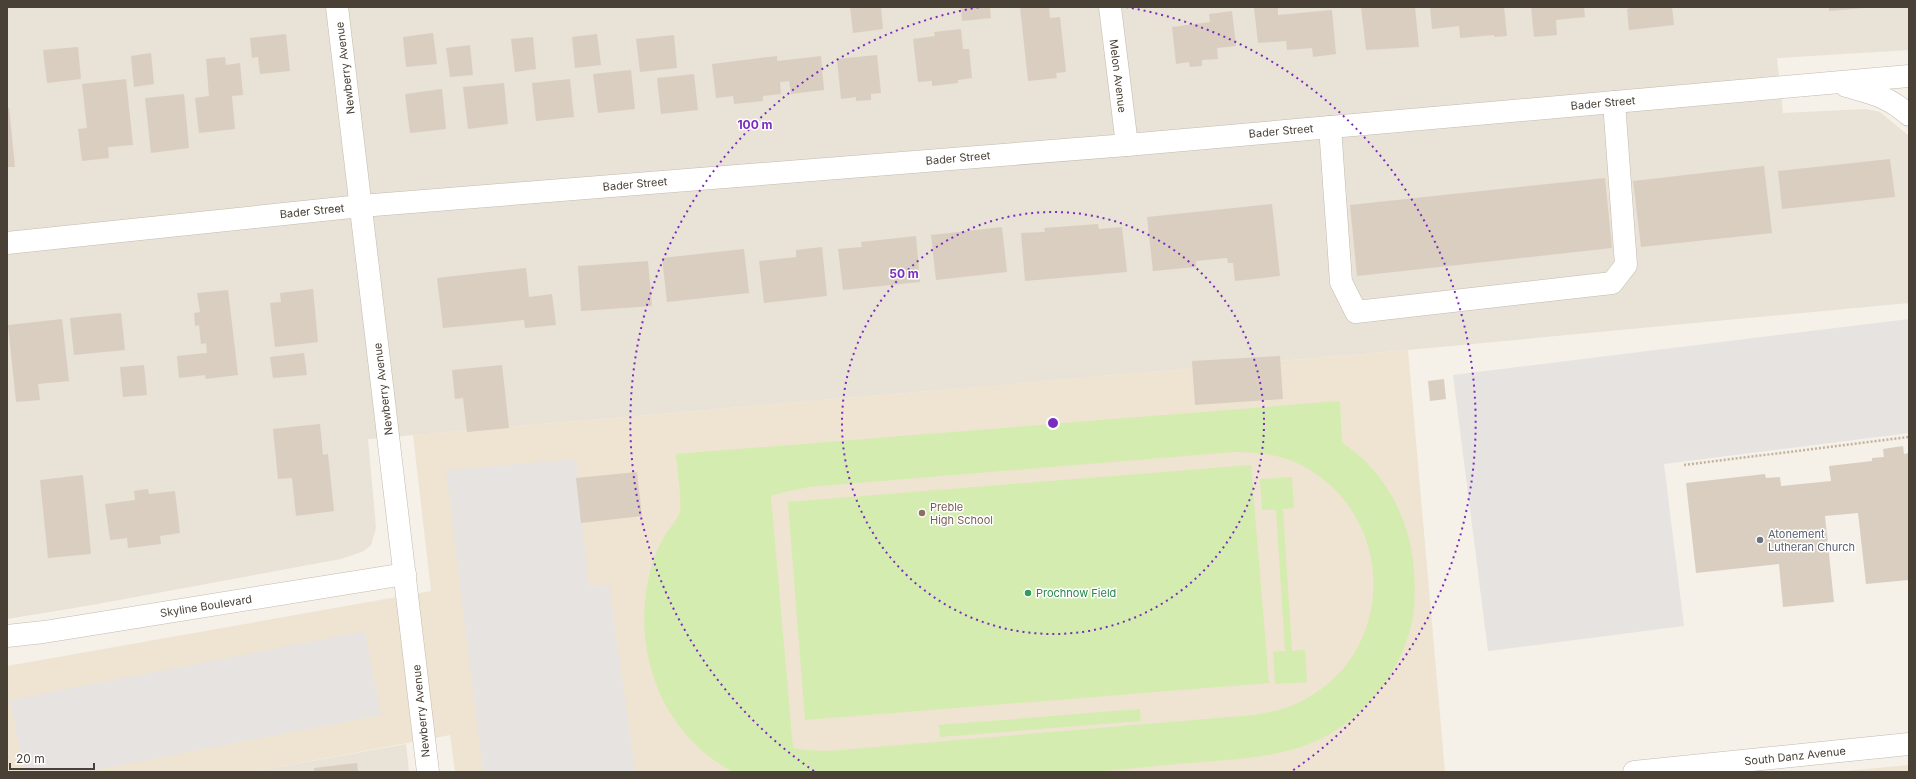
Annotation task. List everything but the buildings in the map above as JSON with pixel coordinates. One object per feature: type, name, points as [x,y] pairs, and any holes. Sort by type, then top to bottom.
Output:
[{"type":"street","name":"Newberry Avenue","points":[[337,7],[428,772]]},
{"type":"street","name":"Melon Avenue","points":[[1110,7],[1127,145]]},
{"type":"street","name":"Bader Street","points":[[7,243],[361,206],[1127,145],[1909,76]]},
{"type":"street","points":[[1832,82],[1881,96],[1896,104],[1909,115]]},
{"type":"street","points":[[1330,127],[1341,282],[1356,312],[1612,283],[1626,265],[1614,102]]},
{"type":"street","name":"Skyline Boulevard","points":[[7,636],[52,631],[405,574]]},
{"type":"street","name":"South Danz Avenue","points":[[1634,772],[1909,744]]},
{"type":"path","points":[[1684,465],[1909,437]]},
{"type":"shaded area","points":[[7,7],[1909,7],[1909,50],[1777,58],[1783,113],[1866,109],[1880,112],[1909,136],[1909,303],[1408,350],[368,439],[376,528],[371,545],[364,551],[341,559],[92,605],[7,619]]},
{"type":"shaded area","points":[[1909,319],[1909,433],[1664,464],[1684,626],[1488,651],[1453,375]]},
{"type":"shaded area","name":"Preble High School","points":[[1408,350],[1445,772],[455,772],[450,735],[252,772],[7,772],[7,666],[431,591],[413,435]]},
{"type":"shaded area","points":[[576,459],[589,587],[609,584],[635,772],[483,772],[446,470]]},
{"type":"shaded area","points":[[365,631],[381,715],[85,772],[24,772],[10,700]]},
{"type":"shaded area","points":[[406,744],[409,772],[252,772]]},
{"type":"shaded area","points":[[1909,765],[1909,772],[1835,772]]},
{"type":"green space","points":[[1340,401],[1342,442],[1364,460],[1380,479],[1400,512],[1407,530],[1414,568],[1415,588],[1414,608],[1410,629],[1404,649],[1382,687],[1368,704],[1352,719],[1316,741],[1283,752],[1265,756],[1081,772],[733,772],[707,755],[685,734],[668,710],[656,683],[648,655],[644,625],[646,595],[652,564],[662,541],[676,520],[680,511],[680,492],[676,454]],"holes":[[[1242,452],[1269,454],[1295,462],[1303,466],[1334,489],[1356,518],[1369,551],[1374,586],[1369,620],[1355,652],[1332,680],[1300,702],[1283,709],[1253,715],[829,751],[793,748],[771,496],[809,487]]]},
{"type":"green space","name":"Prochnow Field","points":[[1251,465],[1269,683],[805,720],[788,502]]},
{"type":"green space","points":[[1292,477],[1294,508],[1283,509],[1292,651],[1305,650],[1307,682],[1275,684],[1273,652],[1285,651],[1276,510],[1262,510],[1260,479]]},
{"type":"green space","points":[[1140,709],[1141,721],[940,737],[939,725]]},
{"type":"place","name":"Preble High School","points":[[922,513]]},
{"type":"place","name":"Atonement Lutheran Church","points":[[1760,540]]},
{"type":"place","name":"Prochnow Field","points":[[1028,593]]}]
